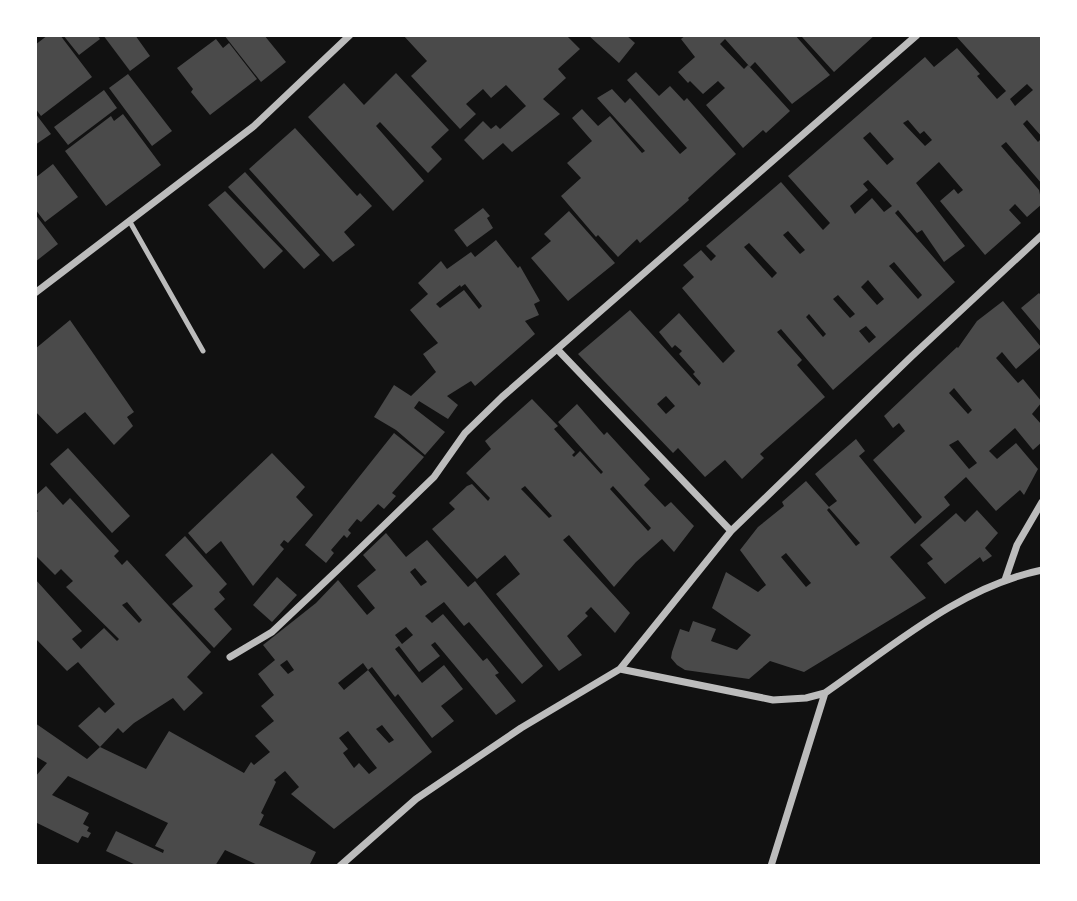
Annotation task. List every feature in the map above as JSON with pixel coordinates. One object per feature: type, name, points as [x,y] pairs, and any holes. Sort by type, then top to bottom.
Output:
[{"type":"street","points":[[35,293],[254,126],[350,35]]},
{"type":"street","points":[[230,657],[272,632],[346,562],[433,477],[465,433],[502,397],[917,35]]},
{"type":"street","points":[[340,866],[416,799],[521,728],[620,669],[731,531],[1042,235]]},
{"type":"street","points":[[557,349],[731,531]]},
{"type":"street","points":[[1005,580],[1017,545],[1042,502]]},
{"type":"street","points":[[620,669],[773,700],[806,698],[825,693],[951,605],[1005,580],[1042,570]]},
{"type":"street","points":[[771,866],[825,693]]},
{"type":"lane","points":[[130,222],[203,351]]},
{"type":"building","points":[[48,35],[60,35],[92,77],[41,116],[35,108],[35,45]]},
{"type":"building","points":[[63,35],[97,35],[100,39],[79,55]]},
{"type":"building","points":[[103,35],[135,35],[150,56],[130,71]]},
{"type":"building","points":[[224,35],[264,35],[286,62],[261,82]]},
{"type":"building","points":[[403,35],[566,35],[580,49],[558,69],[566,78],[543,99],[560,114],[512,152],[503,143],[483,160],[464,140],[483,121],[491,129],[496,125],[500,129],[526,106],[506,85],[491,98],[483,89],[466,104],[476,114],[460,129],[411,76],[427,61]]},
{"type":"building","points":[[588,35],[626,35],[635,43],[619,63]]},
{"type":"building","points":[[686,35],[795,35],[830,75],[792,104],[755,62],[750,67],[725,39],[720,44],[744,69],[748,65],[790,111],[766,133],[763,130],[743,148],[706,105],[725,88],[718,81],[703,94],[678,72],[695,57],[681,39]]},
{"type":"building","points":[[875,35],[834,72],[802,37]]},
{"type":"building","points":[[955,35],[1042,35],[1042,137],[1027,120],[1023,124],[1038,142],[1042,138],[1042,184],[1006,142],[1001,146],[1039,190],[1042,204],[1027,217],[1015,204],[1009,210],[1021,223],[985,255],[940,201],[954,189],[958,194],[963,190],[939,162],[916,183],[965,246],[944,262],[922,230],[917,233],[898,210],[895,213],[955,282],[833,390],[781,329],[777,332],[802,360],[797,365],[825,397],[760,454],[764,458],[742,479],[725,460],[705,477],[678,448],[673,453],[578,354],[630,310],[699,386],[701,383],[693,374],[695,372],[679,354],[682,351],[675,345],[672,348],[659,332],[679,313],[723,363],[735,351],[682,288],[694,277],[683,265],[701,250],[711,261],[716,256],[706,246],[781,182],[823,230],[830,223],[788,176],[925,57],[934,67],[957,48],[997,99],[1006,91]],"holes":[[[1027,84],[1033,90],[1015,106],[1010,99]],[[908,120],[920,134],[924,131],[932,140],[925,146],[903,123]],[[870,132],[894,159],[887,165],[863,138]],[[868,180],[892,206],[884,212],[872,198],[855,214],[850,206],[868,190],[863,184]],[[788,231],[805,250],[800,254],[783,235]],[[749,243],[777,273],[772,278],[744,247]],[[894,262],[922,295],[918,299],[889,266]],[[868,280],[884,299],[877,305],[861,287]],[[838,295],[855,314],[850,318],[833,299]],[[809,314],[826,334],[823,337],[806,317]],[[866,326],[876,337],[869,343],[859,331]],[[666,396],[675,406],[666,414],[657,404]]]},
{"type":"building","points":[[216,39],[223,48],[229,43],[257,79],[210,115],[191,92],[193,89],[177,68]]},
{"type":"building","points":[[636,72],[659,96],[670,86],[684,101],[687,98],[736,154],[640,243],[637,239],[618,257],[598,235],[596,237],[561,196],[581,178],[567,163],[592,141],[572,118],[582,109],[598,126],[610,116],[642,153],[645,151],[597,98],[612,89],[625,103],[630,98],[680,154],[687,148],[627,80]]},
{"type":"building","points":[[396,73],[449,130],[431,147],[442,159],[428,173],[380,122],[376,126],[424,181],[393,211],[308,117],[344,83],[364,105]]},
{"type":"building","points":[[128,74],[172,131],[152,146],[109,88]]},
{"type":"building","points":[[104,90],[117,108],[68,145],[54,127]]},
{"type":"building","points":[[35,113],[51,134],[35,145]]},
{"type":"building","points":[[123,114],[161,165],[106,206],[65,151],[111,116],[114,121]]},
{"type":"building","points":[[295,128],[357,196],[360,193],[372,206],[344,232],[355,245],[333,262],[249,169]]},
{"type":"building","points":[[53,164],[78,197],[45,222],[35,209],[35,178]]},
{"type":"building","points":[[245,172],[320,255],[304,269],[228,187]]},
{"type":"building","points":[[225,191],[283,251],[264,269],[208,205]]},
{"type":"building","points":[[483,208],[490,216],[487,218],[493,228],[467,247],[454,230]]},
{"type":"building","points":[[569,211],[615,263],[568,301],[531,258],[551,241],[544,234]]},
{"type":"building","points":[[35,214],[58,244],[35,262]]},
{"type":"building","points":[[496,240],[518,268],[520,266],[540,301],[534,304],[539,315],[525,321],[535,334],[475,386],[471,381],[447,396],[458,405],[448,419],[419,401],[414,408],[445,432],[425,455],[396,430],[374,417],[394,385],[411,396],[436,372],[423,354],[438,343],[410,310],[428,294],[418,283],[441,261],[447,269],[471,252],[475,257]],"holes":[[[465,284],[482,306],[479,309],[464,290],[440,308],[436,304]]]},
{"type":"building","points":[[1039,293],[1042,297],[1042,333],[1021,308]]},
{"type":"building","points":[[1003,301],[1041,347],[1016,369],[1002,352],[996,358],[1018,383],[1023,379],[1042,402],[1032,414],[1042,425],[1042,442],[1033,450],[1015,428],[989,451],[997,459],[1016,443],[1038,469],[1024,495],[1020,490],[996,511],[966,477],[944,497],[950,505],[890,557],[926,598],[804,672],[770,661],[749,679],[685,670],[677,665],[671,658],[680,629],[689,632],[693,621],[716,629],[711,641],[737,650],[751,635],[712,608],[726,572],[758,592],[766,585],[740,550],[758,527],[784,506],[782,502],[806,481],[829,507],[837,501],[815,474],[856,439],[865,451],[859,456],[915,524],[922,517],[873,460],[905,431],[899,423],[893,428],[884,416],[958,348],[977,321]],"holes":[[[954,388],[972,410],[968,414],[949,393]],[[958,440],[977,463],[969,469],[949,445]],[[829,508],[860,543],[856,546],[827,510]],[[786,553],[811,583],[806,587],[781,557]]]},
{"type":"building","points":[[70,320],[134,412],[127,417],[133,426],[114,445],[85,412],[57,434],[35,411],[35,349]]},
{"type":"building","points":[[532,399],[558,426],[554,429],[575,452],[572,455],[574,457],[580,451],[601,474],[603,472],[558,422],[577,404],[604,435],[607,432],[650,479],[644,485],[665,507],[671,502],[694,526],[674,552],[662,539],[636,562],[614,587],[569,535],[563,540],[630,613],[615,633],[591,607],[585,613],[588,616],[567,636],[582,655],[559,671],[496,594],[520,574],[505,555],[477,579],[432,529],[455,509],[449,503],[467,486],[472,484],[488,501],[490,498],[466,473],[491,449],[485,441]],"holes":[[[525,486],[552,516],[549,518],[521,489]],[[613,486],[651,528],[648,531],[610,489]]]},
{"type":"building","points":[[394,433],[424,457],[392,493],[396,496],[384,509],[378,504],[361,522],[357,519],[348,530],[351,533],[347,538],[344,535],[331,550],[334,553],[326,563],[305,545]]},
{"type":"building","points":[[68,448],[130,516],[112,533],[50,464]]},
{"type":"building","points":[[272,453],[305,487],[296,497],[313,515],[288,543],[284,540],[280,545],[284,549],[253,586],[221,541],[206,554],[188,533]]},
{"type":"building","points":[[46,486],[63,505],[70,498],[119,551],[114,556],[122,565],[127,560],[211,652],[187,677],[203,693],[184,711],[173,698],[123,733],[118,728],[100,747],[78,726],[99,707],[105,713],[115,704],[78,662],[67,671],[35,638],[35,579],[82,631],[72,639],[81,649],[104,628],[117,641],[119,639],[66,587],[73,581],[61,569],[55,575],[35,555],[35,514],[38,511],[35,508],[35,496]],"holes":[[[127,602],[142,620],[139,623],[122,605]]]},
{"type":"building","points":[[977,510],[998,533],[985,548],[992,556],[983,562],[980,557],[945,584],[927,563],[933,559],[920,545],[956,513],[965,522]]},
{"type":"building","points":[[386,533],[406,557],[427,540],[468,587],[475,581],[543,666],[522,684],[469,622],[464,626],[444,602],[425,616],[432,623],[443,614],[483,661],[487,658],[499,673],[495,675],[516,701],[496,715],[435,642],[431,645],[440,656],[419,672],[399,646],[395,649],[422,683],[444,665],[463,689],[441,706],[454,721],[432,738],[398,694],[395,697],[372,667],[368,670],[432,752],[334,829],[291,794],[299,787],[285,771],[274,780],[276,782],[261,813],[264,815],[259,825],[316,852],[309,866],[260,866],[225,850],[215,866],[138,866],[106,851],[116,831],[163,853],[164,850],[155,846],[168,823],[68,776],[52,795],[89,813],[83,824],[89,827],[87,831],[91,833],[88,838],[82,836],[78,843],[35,822],[35,777],[47,763],[35,756],[35,723],[87,759],[100,747],[146,769],[169,731],[244,773],[251,762],[254,765],[270,752],[255,736],[274,721],[261,706],[274,695],[258,674],[275,660],[263,645],[316,603],[338,580],[367,615],[375,608],[357,586],[376,570],[363,555]],"holes":[[[415,568],[427,582],[421,586],[410,572]],[[406,627],[413,635],[402,644],[395,635]],[[287,660],[294,670],[288,674],[280,665]],[[363,663],[368,670],[344,690],[338,683]],[[382,725],[394,740],[389,743],[376,729]],[[348,731],[377,768],[369,774],[359,763],[354,768],[343,753],[348,749],[339,738]]]},
{"type":"building","points":[[185,536],[227,584],[219,592],[225,599],[214,609],[232,629],[214,648],[172,604],[193,586],[165,555]]},
{"type":"building","points":[[277,577],[297,595],[272,622],[253,605]]}]
